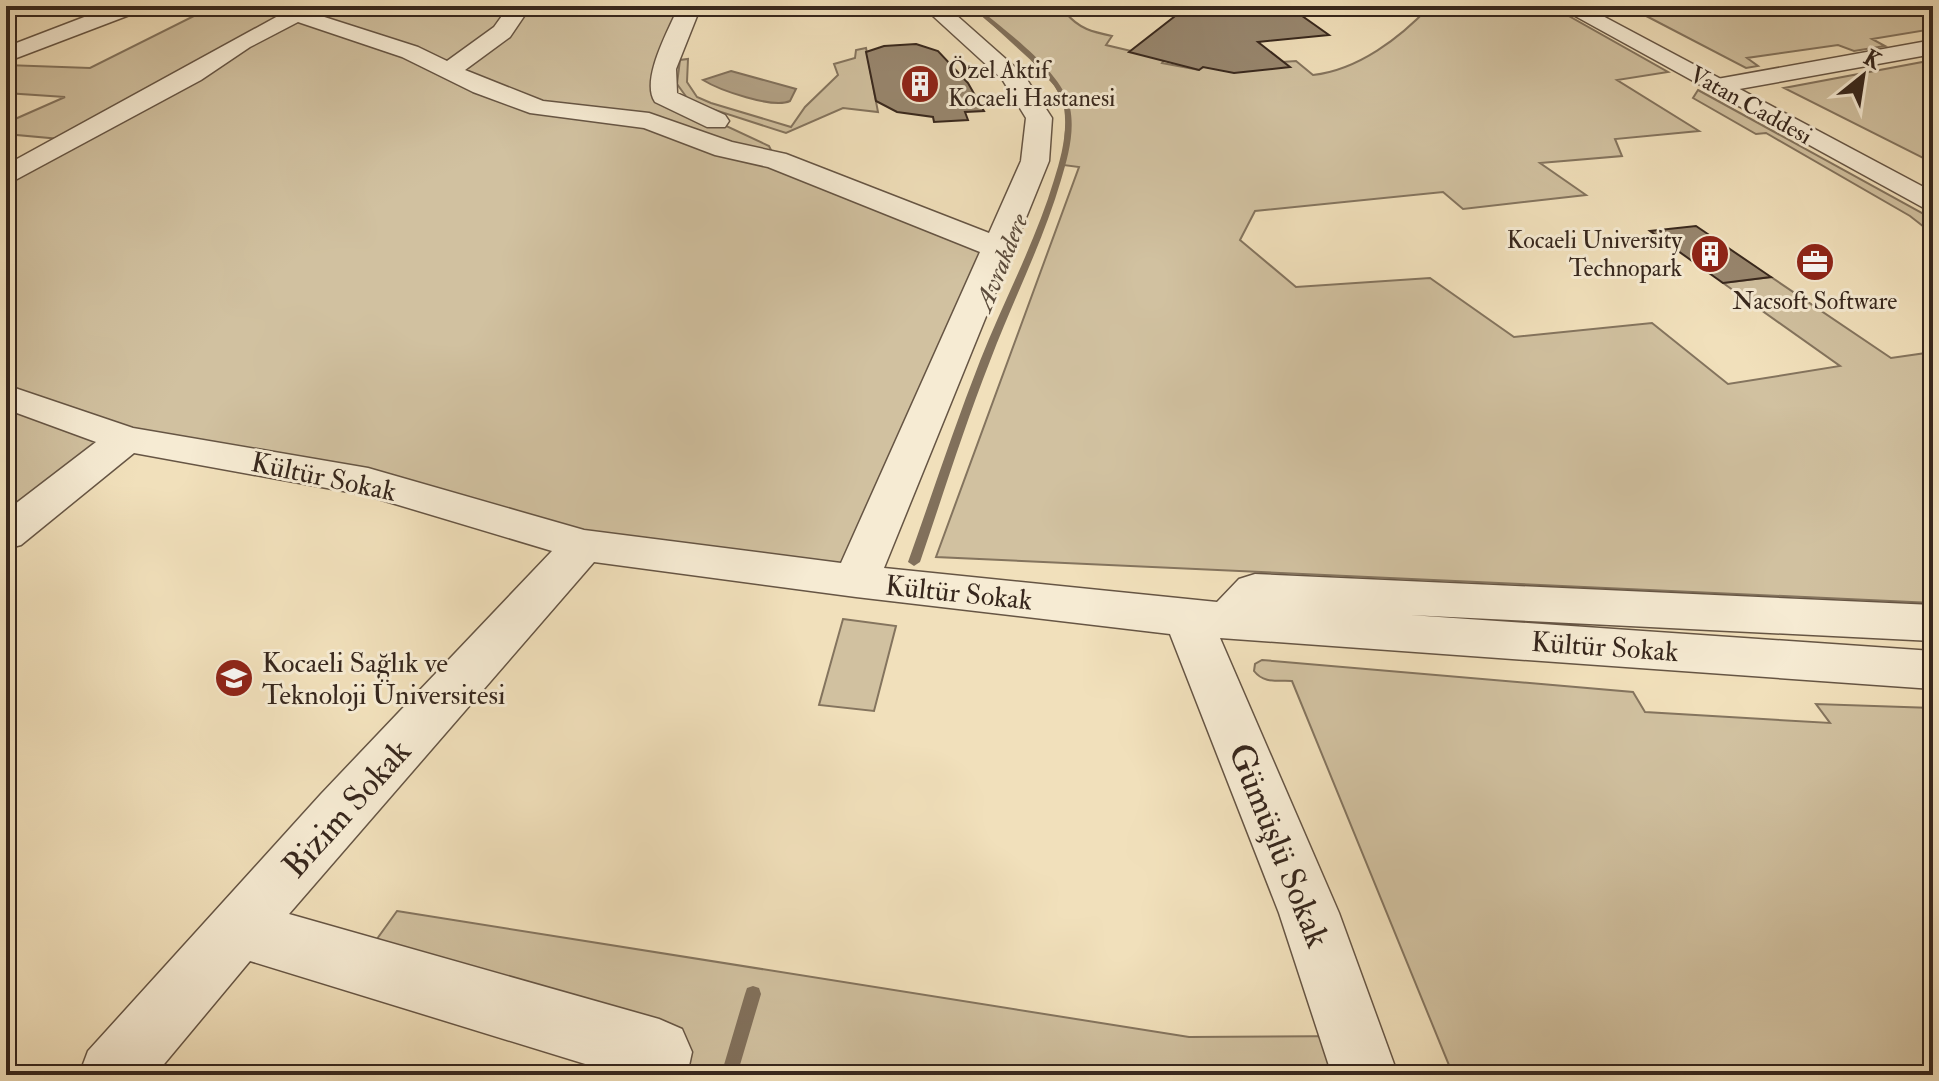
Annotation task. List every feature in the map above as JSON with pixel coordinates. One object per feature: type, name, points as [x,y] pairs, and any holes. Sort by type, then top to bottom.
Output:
[{"type":"street","points":[[6,55],[132,6]]},
{"type":"street","points":[[270,6],[306,11],[539,108],[649,121],[725,149],[776,160],[826,177],[997,248]]},
{"type":"street","points":[[448,71],[502,32],[520,6]]},
{"type":"street","points":[[690,6],[664,69],[664,97],[769,146],[776,160]]},
{"type":"street","points":[[856,581],[1035,161],[1039,118],[1012,75],[933,6]]},
{"type":"street","name":"Vatan Caddesi","points":[[1568,6],[1933,204]]},
{"type":"street","name":"Vatan Caddesi","points":[[1612,6],[1795,101]]},
{"type":"street","points":[[1925,6],[1933,9]]},
{"type":"street","points":[[6,176],[192,75],[242,42],[306,11]]},
{"type":"street","points":[[1717,86],[1933,47]]},
{"type":"street","name":"Kültür Sokak","points":[[6,396],[126,439],[368,482],[584,545],[856,581],[1208,619],[1933,670]]},
{"type":"street","points":[[6,534],[126,439]]},
{"type":"street","name":"Bizim Sokak","points":[[112,1075],[584,545]]},
{"type":"street","points":[[1208,619],[1255,591],[1933,623]]},
{"type":"street","name":"Gümüşlü Sokak","points":[[1208,619],[1365,1075]]},
{"type":"street","points":[[239,929],[661,1067]]},
{"type":"shaded area","points":[[164,6],[690,6],[664,97],[769,146],[776,160],[997,248],[856,581],[584,545],[126,439],[6,534],[6,176],[71,140],[6,134],[6,123],[65,97],[6,93],[6,65],[90,68],[202,12]]},
{"type":"shaded area","points":[[973,6],[1040,6],[1050,13],[1066,13],[1087,29],[1112,36],[1106,45],[1165,59],[1162,63],[1199,70],[1203,67],[1296,61],[1313,75],[1346,67],[1377,51],[1430,6],[1551,6],[1668,72],[1617,80],[1699,131],[1615,139],[1622,156],[1540,163],[1586,195],[1463,209],[1443,192],[1255,211],[1240,240],[1296,287],[1430,278],[1514,337],[1652,323],[1728,384],[1840,366],[1723,283],[1771,277],[1891,358],[1933,352],[1933,603],[936,557],[1079,167],[1063,165],[1068,107],[1055,85]]},
{"type":"shaded area","points":[[1627,6],[1910,6],[1933,15],[1933,29],[1872,39],[1885,46],[1854,51],[1838,45],[1747,58],[1758,66],[1746,68]]},
{"type":"shaded area","points":[[866,48],[878,112],[843,108],[786,133],[690,102],[677,84],[680,60],[688,59],[687,82],[697,97],[791,127],[805,107],[838,75],[834,64],[855,58],[856,50]]},
{"type":"shaded area","points":[[1933,60],[1933,163],[1784,88]]},
{"type":"shaded area","points":[[731,71],[796,89],[790,101],[759,101],[703,80]]},
{"type":"shaded area","points":[[1698,90],[1933,219],[1933,234],[1910,216],[1766,133],[1756,134],[1693,98]]},
{"type":"shaded area","points":[[843,619],[896,626],[874,711],[819,705]]},
{"type":"shaded area","points":[[1262,660],[1633,692],[1645,712],[1830,723],[1816,704],[1933,708],[1933,1075],[1453,1075],[1292,681],[1262,678],[1254,671],[1255,664]]},
{"type":"shaded area","points":[[397,911],[1189,1037],[1352,1036],[1365,1075],[670,1075],[359,964]]},
{"type":"building","points":[[1188,6],[1288,6],[1329,35],[1258,42],[1290,67],[1234,73],[1203,67],[1199,70],[1129,52]]},
{"type":"building","name":"Özel Aktif Kocaeli Hastanesi","points":[[916,44],[938,51],[968,83],[984,111],[965,112],[968,120],[934,122],[933,117],[897,112],[876,101],[866,52],[884,46]]},
{"type":"building","name":"Kocaeli University Technopark","points":[[1696,226],[1771,277],[1723,283],[1650,231]]},
{"type":"waterway","name":"Avrakdere","points":[[914,562],[985,361],[1052,198],[1068,133],[1067,108],[1053,81],[1027,53],[973,6]]},
{"type":"waterway","name":"Avrakdere","points":[[729,1075],[753,994]]},
{"type":"place","name":"Özel Aktif Kocaeli Hastanesi","points":[[920,84]]},
{"type":"place","name":"Kocaeli University Technopark","points":[[1710,254]]},
{"type":"place","name":"Nacsoft Software","points":[[1815,262]]},
{"type":"place","name":"Kocaeli Sağlık ve Teknoloji Üniversitesi","points":[[234,678]]}]
